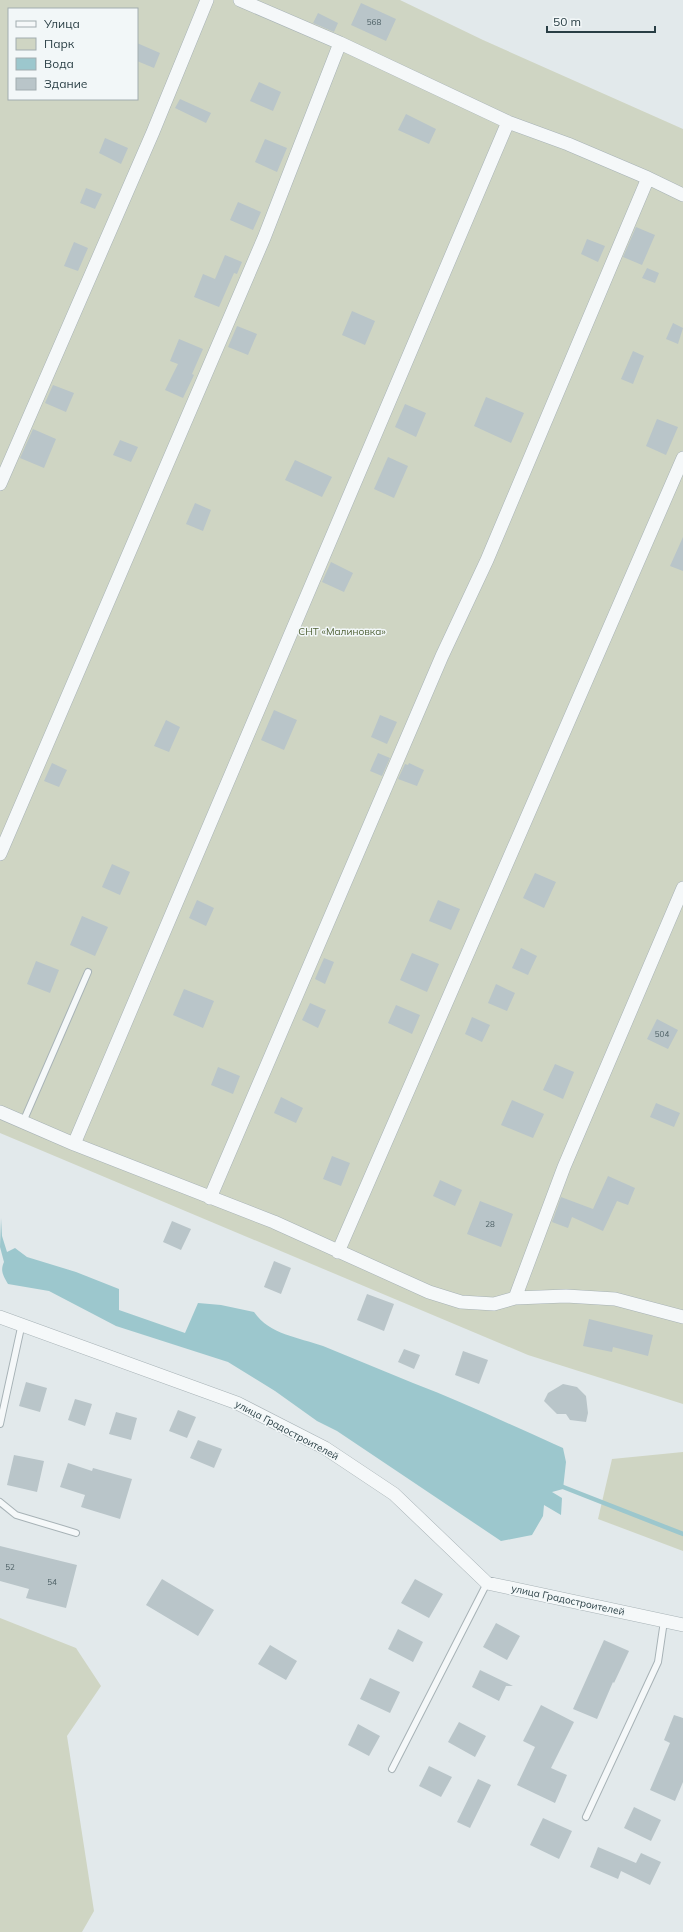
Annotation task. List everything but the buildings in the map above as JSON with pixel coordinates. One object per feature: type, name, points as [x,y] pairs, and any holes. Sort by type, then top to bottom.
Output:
[{"type":"street","points":[[0,484],[153,132],[207,0]]},
{"type":"street","points":[[240,0],[340,43],[508,122],[568,144],[648,178],[683,195]]},
{"type":"street","points":[[0,854],[264,238],[340,43]]},
{"type":"street","points":[[74,1144],[508,122]]},
{"type":"street","points":[[210,1198],[442,656],[486,560],[648,178]]},
{"type":"street","points":[[338,1252],[683,458]]},
{"type":"street","points":[[515,1298],[564,1167],[683,888]]},
{"type":"street","points":[[0,1112],[74,1144],[274,1222],[428,1292],[461,1302],[494,1304],[515,1298],[566,1296],[615,1299],[683,1317]]},
{"type":"street","name":"улица Градостроителей","points":[[0,1317],[237,1403],[325,1448],[394,1494],[487,1583],[683,1625]]},
{"type":"lane","points":[[23,1122],[88,972]]},
{"type":"lane","points":[[0,1424],[22,1324]]},
{"type":"lane","points":[[0,1502],[16,1515],[76,1533]]},
{"type":"lane","points":[[392,1769],[487,1583]]},
{"type":"lane","points":[[586,1817],[658,1662],[664,1621]]},
{"type":"green space","name":"СНТ «Малиновка»","points":[[0,0],[400,0],[483,40],[683,129],[683,1404],[528,1355],[0,1133]]},
{"type":"green space","points":[[683,1452],[683,1551],[598,1519],[612,1459]]},
{"type":"green space","points":[[0,1618],[76,1648],[101,1686],[67,1736],[94,1911],[82,1932],[0,1932]]},
{"type":"water","points":[[1,1218],[2,1236],[7,1252],[15,1248],[27,1257],[76,1272],[119,1289],[119,1310],[185,1333],[198,1303],[221,1305],[254,1312],[268,1326],[285,1334],[323,1346],[431,1390],[563,1448],[566,1462],[563,1489],[552,1492],[562,1498],[561,1515],[544,1505],[543,1516],[532,1535],[501,1541],[337,1431],[317,1421],[275,1391],[228,1362],[116,1326],[49,1291],[8,1284],[2,1271],[4,1262],[0,1247]]},
{"type":"waterway","points":[[558,1485],[683,1534]]}]
